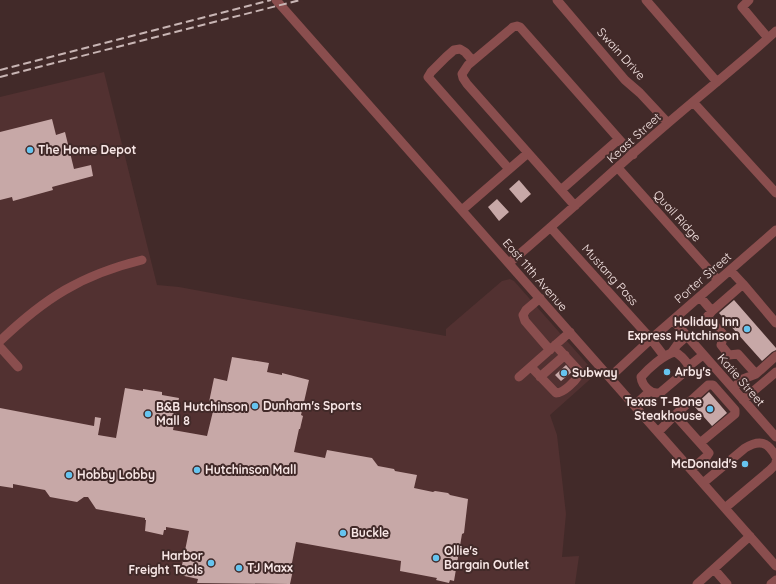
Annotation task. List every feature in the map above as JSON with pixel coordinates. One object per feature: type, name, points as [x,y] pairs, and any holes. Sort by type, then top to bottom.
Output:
[{"type":"street","name":"East 11th Avenue","points":[[276,0],[776,565]]},
{"type":"street","name":"Swain Drive","points":[[557,0],[625,80],[668,123]]},
{"type":"street","points":[[646,0],[718,82]]},
{"type":"street","points":[[749,0],[742,7],[768,38]]},
{"type":"street","points":[[575,206],[462,78],[463,70],[473,61],[513,27],[520,27],[633,155]]},
{"type":"street","name":"Keast Street","points":[[509,263],[551,228],[668,123],[694,103],[776,31]]},
{"type":"street","points":[[473,61],[460,49],[454,50],[431,72],[428,77],[509,169]]},
{"type":"street","points":[[694,103],[776,193]]},
{"type":"street","points":[[560,190],[619,139]]},
{"type":"street","points":[[462,210],[528,153]]},
{"type":"street","name":"Quail Ridge","points":[[618,168],[718,280]]},
{"type":"street","name":"Mustang Pass","points":[[551,228],[651,339],[668,354],[675,352],[680,355],[689,366]]},
{"type":"street","name":"Porter Street","points":[[610,377],[672,320],[776,230]]},
{"type":"street","points":[[0,341],[21,321],[55,295],[73,285],[107,270],[142,260]]},
{"type":"street","points":[[730,270],[776,323]]},
{"type":"street","points":[[743,284],[707,317],[724,335],[721,345],[729,355],[738,354],[756,374]]},
{"type":"street","points":[[700,297],[712,312]]},
{"type":"street","points":[[531,367],[556,393],[559,393],[578,378],[579,374],[579,371],[565,356],[525,321],[523,315],[526,310],[540,298]]},
{"type":"street","name":"Katie Street","points":[[672,320],[774,432]]},
{"type":"street","points":[[520,377],[570,332]]},
{"type":"street","points":[[687,336],[641,377],[642,382],[650,391],[657,394],[703,355]]},
{"type":"street","points":[[0,347],[18,367]]},
{"type":"street","points":[[540,377],[565,356]]},
{"type":"street","points":[[733,388],[743,379],[756,374],[776,356]]},
{"type":"street","points":[[744,400],[776,373]]},
{"type":"street","points":[[658,432],[708,385],[713,385],[735,410],[735,414],[700,443]]},
{"type":"street","points":[[635,405],[650,391]]},
{"type":"street","points":[[675,415],[709,453],[708,456],[691,470]]},
{"type":"street","points":[[703,483],[753,443],[758,442],[765,444],[773,451],[776,457]]},
{"type":"street","points":[[725,508],[770,470],[776,462]]},
{"type":"street","points":[[697,584],[750,536]]},
{"type":"street","points":[[714,569],[727,584]]},
{"type":"street","points":[[771,584],[776,580]]},
{"type":"shaded area","points":[[104,72],[157,285],[179,287],[446,336],[446,329],[502,281],[510,279],[514,281],[596,374],[550,415],[557,435],[566,514],[562,557],[579,556],[575,584],[0,584],[0,97]]},
{"type":"building","name":"The Home Depot","points":[[52,119],[56,135],[65,132],[74,169],[91,165],[93,176],[52,187],[53,190],[13,201],[12,197],[0,200],[0,132]]},
{"type":"building","points":[[519,180],[531,194],[521,203],[509,189]]},
{"type":"building","points":[[497,199],[509,212],[499,221],[488,207]]},
{"type":"building","name":"Holiday Inn Express Hutchinson","points":[[734,300],[776,348],[776,350],[762,361],[719,313]]},
{"type":"building","name":"Hutchinson Mall","points":[[232,357],[269,363],[267,372],[282,375],[282,373],[309,380],[301,415],[303,416],[294,452],[325,458],[327,450],[372,458],[378,466],[417,475],[414,488],[448,493],[450,495],[468,499],[464,533],[462,534],[454,581],[450,580],[449,583],[436,580],[437,578],[400,571],[401,561],[296,542],[291,568],[293,570],[290,584],[197,583],[198,579],[180,575],[189,531],[166,527],[163,535],[145,531],[145,518],[96,509],[88,497],[84,497],[77,502],[50,497],[45,490],[13,484],[13,488],[0,486],[0,408],[94,426],[95,417],[101,418],[98,435],[116,438],[125,388],[143,391],[143,389],[162,392],[162,395],[179,398],[173,430],[207,436],[215,403],[209,402],[214,378],[227,381]]},
{"type":"building","name":"Subway","points":[[566,365],[572,372],[561,381],[555,375]]},
{"type":"building","name":"Texas T-Bone Steakhouse","points":[[709,392],[727,413],[712,426],[694,406]]},
{"type":"railway","points":[[0,70],[271,0]]},
{"type":"railway","points":[[0,77],[300,0]]},
{"type":"place","name":"The Home Depot","points":[[30,150]]},
{"type":"place","name":"Holiday Inn Express Hutchinson","points":[[747,329]]},
{"type":"place","name":"Arby's","points":[[667,372]]},
{"type":"place","name":"Subway","points":[[564,373]]},
{"type":"place","name":"Dunham's Sports","points":[[255,406]]},
{"type":"place","name":"Texas T-Bone Steakhouse","points":[[710,409]]},
{"type":"place","name":"B&B Hutchinson Mall 8","points":[[148,414]]},
{"type":"place","name":"McDonald's","points":[[745,464]]},
{"type":"place","name":"Hutchinson Mall","points":[[197,470]]},
{"type":"place","name":"Hobby Lobby","points":[[69,475]]},
{"type":"place","name":"Buckle","points":[[343,533]]},
{"type":"place","name":"Ollie's Bargain Outlet","points":[[436,558]]},
{"type":"place","name":"Harbor Freight Tools","points":[[211,563]]},
{"type":"place","name":"TJ Maxx","points":[[239,568]]}]
